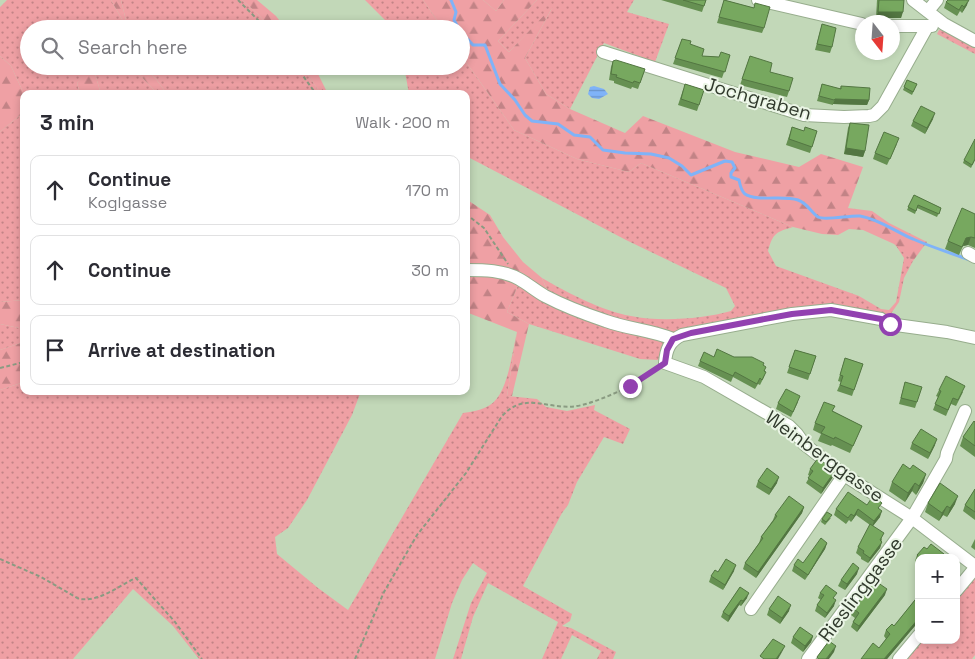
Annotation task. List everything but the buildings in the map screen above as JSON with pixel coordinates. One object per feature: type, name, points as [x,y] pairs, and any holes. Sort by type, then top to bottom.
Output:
[{"type":"street","points":[[758,0],[855,22]]},
{"type":"street","points":[[913,0],[944,24],[975,41]]},
{"type":"street","points":[[928,11],[937,0]]},
{"type":"street","points":[[900,26],[927,27],[944,24]]},
{"type":"street","name":"Jochgraben","points":[[603,52],[804,115],[844,118],[866,117],[874,115],[883,106],[927,27]]},
{"type":"street","points":[[470,270],[498,272],[518,278],[544,296],[574,309],[608,322],[659,333],[673,339],[691,333],[792,314],[831,310],[881,319],[896,326],[947,332],[975,338]]},
{"type":"street","points":[[665,363],[667,350],[673,339]]},
{"type":"street","name":"Weinberggasse","points":[[665,363],[704,377],[789,426],[798,434],[804,444],[844,475],[912,518],[975,567]]},
{"type":"street","name":"Rieslinggasse","points":[[808,659],[912,518],[946,459],[965,411]]},
{"type":"street","points":[[751,609],[844,475]]},
{"type":"street","points":[[960,586],[975,567]]},
{"type":"street","points":[[899,659],[915,640]]},
{"type":"path","points":[[238,0],[258,20]]},
{"type":"path","points":[[302,75],[313,90]]},
{"type":"path","points":[[470,217],[484,228],[508,264]]},
{"type":"path","points":[[0,368],[20,363]]},
{"type":"path","points":[[355,659],[384,592],[417,535],[466,473],[502,416],[508,410],[523,402],[567,407],[582,405],[630,386],[665,363]]},
{"type":"path","points":[[0,559],[41,577],[79,599],[85,600],[102,595],[136,578],[175,622],[202,659]]},
{"type":"green space","points":[[7,0],[111,0],[122,20],[20,20],[20,75],[85,75],[77,83],[79,90],[22,90],[11,66],[0,56],[0,7]]},
{"type":"green space","points":[[111,0],[121,0],[126,20],[122,20]]},
{"type":"green space","points":[[121,0],[242,0],[263,20],[126,20]]},
{"type":"green space","points":[[242,0],[257,0],[279,20],[263,20]]},
{"type":"green space","points":[[365,0],[423,0],[437,20],[385,20]]},
{"type":"green space","points":[[423,0],[483,0],[496,11],[504,0],[537,0],[498,41],[509,52],[553,6],[525,58],[546,94],[570,109],[625,133],[643,116],[735,152],[799,167],[821,154],[863,167],[848,208],[872,211],[889,223],[927,242],[913,261],[894,244],[863,230],[849,229],[838,235],[822,234],[793,227],[641,163],[629,172],[577,159],[514,130],[470,68],[470,20],[437,20]]},
{"type":"green space","points":[[483,0],[504,0],[496,11]]},
{"type":"green space","points":[[537,0],[634,0],[627,12],[669,24],[655,62],[604,43],[570,109],[546,94],[525,58],[552,8],[509,52],[498,41]]},
{"type":"green space","points":[[939,30],[952,31],[975,43],[975,54],[937,34]]},
{"type":"green space","points":[[0,56],[11,66],[22,90],[20,90],[20,115],[0,132]]},
{"type":"green space","points":[[470,68],[514,130],[577,159],[629,172],[641,163],[793,227],[779,232],[772,240],[768,251],[776,266],[859,296],[881,309],[889,310],[896,302],[904,258],[895,244],[913,261],[904,278],[899,302],[888,318],[808,309],[665,345],[658,360],[640,359],[529,324],[507,312],[523,273],[540,289],[549,294],[542,278],[597,306],[620,314],[642,318],[695,318],[731,311],[735,306],[726,288],[626,240],[470,158],[470,90],[408,90],[406,75],[470,75]]},
{"type":"green space","points":[[84,75],[95,75],[100,90],[79,90],[77,83]]},
{"type":"green space","points":[[95,75],[140,75],[154,90],[100,90]]},
{"type":"green space","points":[[140,75],[152,75],[164,90],[154,90]]},
{"type":"green space","points":[[152,75],[308,75],[318,90],[164,90]]},
{"type":"green space","points":[[308,75],[318,75],[326,90],[318,90]]},
{"type":"green space","points":[[20,115],[20,300],[0,302],[0,132]]},
{"type":"green space","points":[[470,202],[490,215],[503,237],[523,262],[542,278],[549,295],[523,273],[507,312],[529,324],[512,396],[507,396],[517,332],[470,314]]},
{"type":"green space","points":[[20,300],[20,328],[0,324],[0,302]]},
{"type":"green space","points":[[0,324],[20,328],[20,343],[0,350]]},
{"type":"green space","points":[[517,332],[507,396],[537,399],[546,407],[567,411],[595,405],[594,410],[630,429],[623,444],[604,437],[577,482],[568,505],[523,586],[572,614],[570,621],[562,626],[571,628],[616,652],[613,659],[597,659],[601,651],[572,635],[561,659],[542,659],[558,622],[488,583],[473,617],[461,659],[453,659],[471,603],[487,573],[473,563],[462,580],[452,603],[435,659],[199,659],[173,626],[133,589],[73,659],[0,659],[0,390],[20,383],[20,395],[360,395],[352,415],[307,500],[288,528],[275,537],[277,554],[348,610],[463,413],[487,407],[496,400],[508,372]]},
{"type":"green space","points":[[20,343],[20,383],[0,390],[0,350]]},
{"type":"green space","points":[[975,572],[975,655],[972,659],[902,659],[915,644],[960,644],[960,589]]},
{"type":"water","points":[[594,86],[604,89],[608,94],[599,99],[592,98],[588,94],[590,87]]},
{"type":"waterway","points":[[451,0],[456,12],[454,20]]},
{"type":"waterway","points":[[470,42],[473,45],[485,45],[500,84],[532,121],[558,124],[574,135],[590,137],[603,150],[651,154],[669,158],[682,166],[691,175],[725,161],[732,162],[735,168],[731,173],[731,177],[739,180],[745,194],[756,198],[798,200],[821,218],[856,216],[867,218],[920,242],[970,260]]},
{"type":"route","points":[[630,386],[665,363],[669,344],[673,339],[691,333],[792,314],[831,310],[881,319],[890,324]]}]
